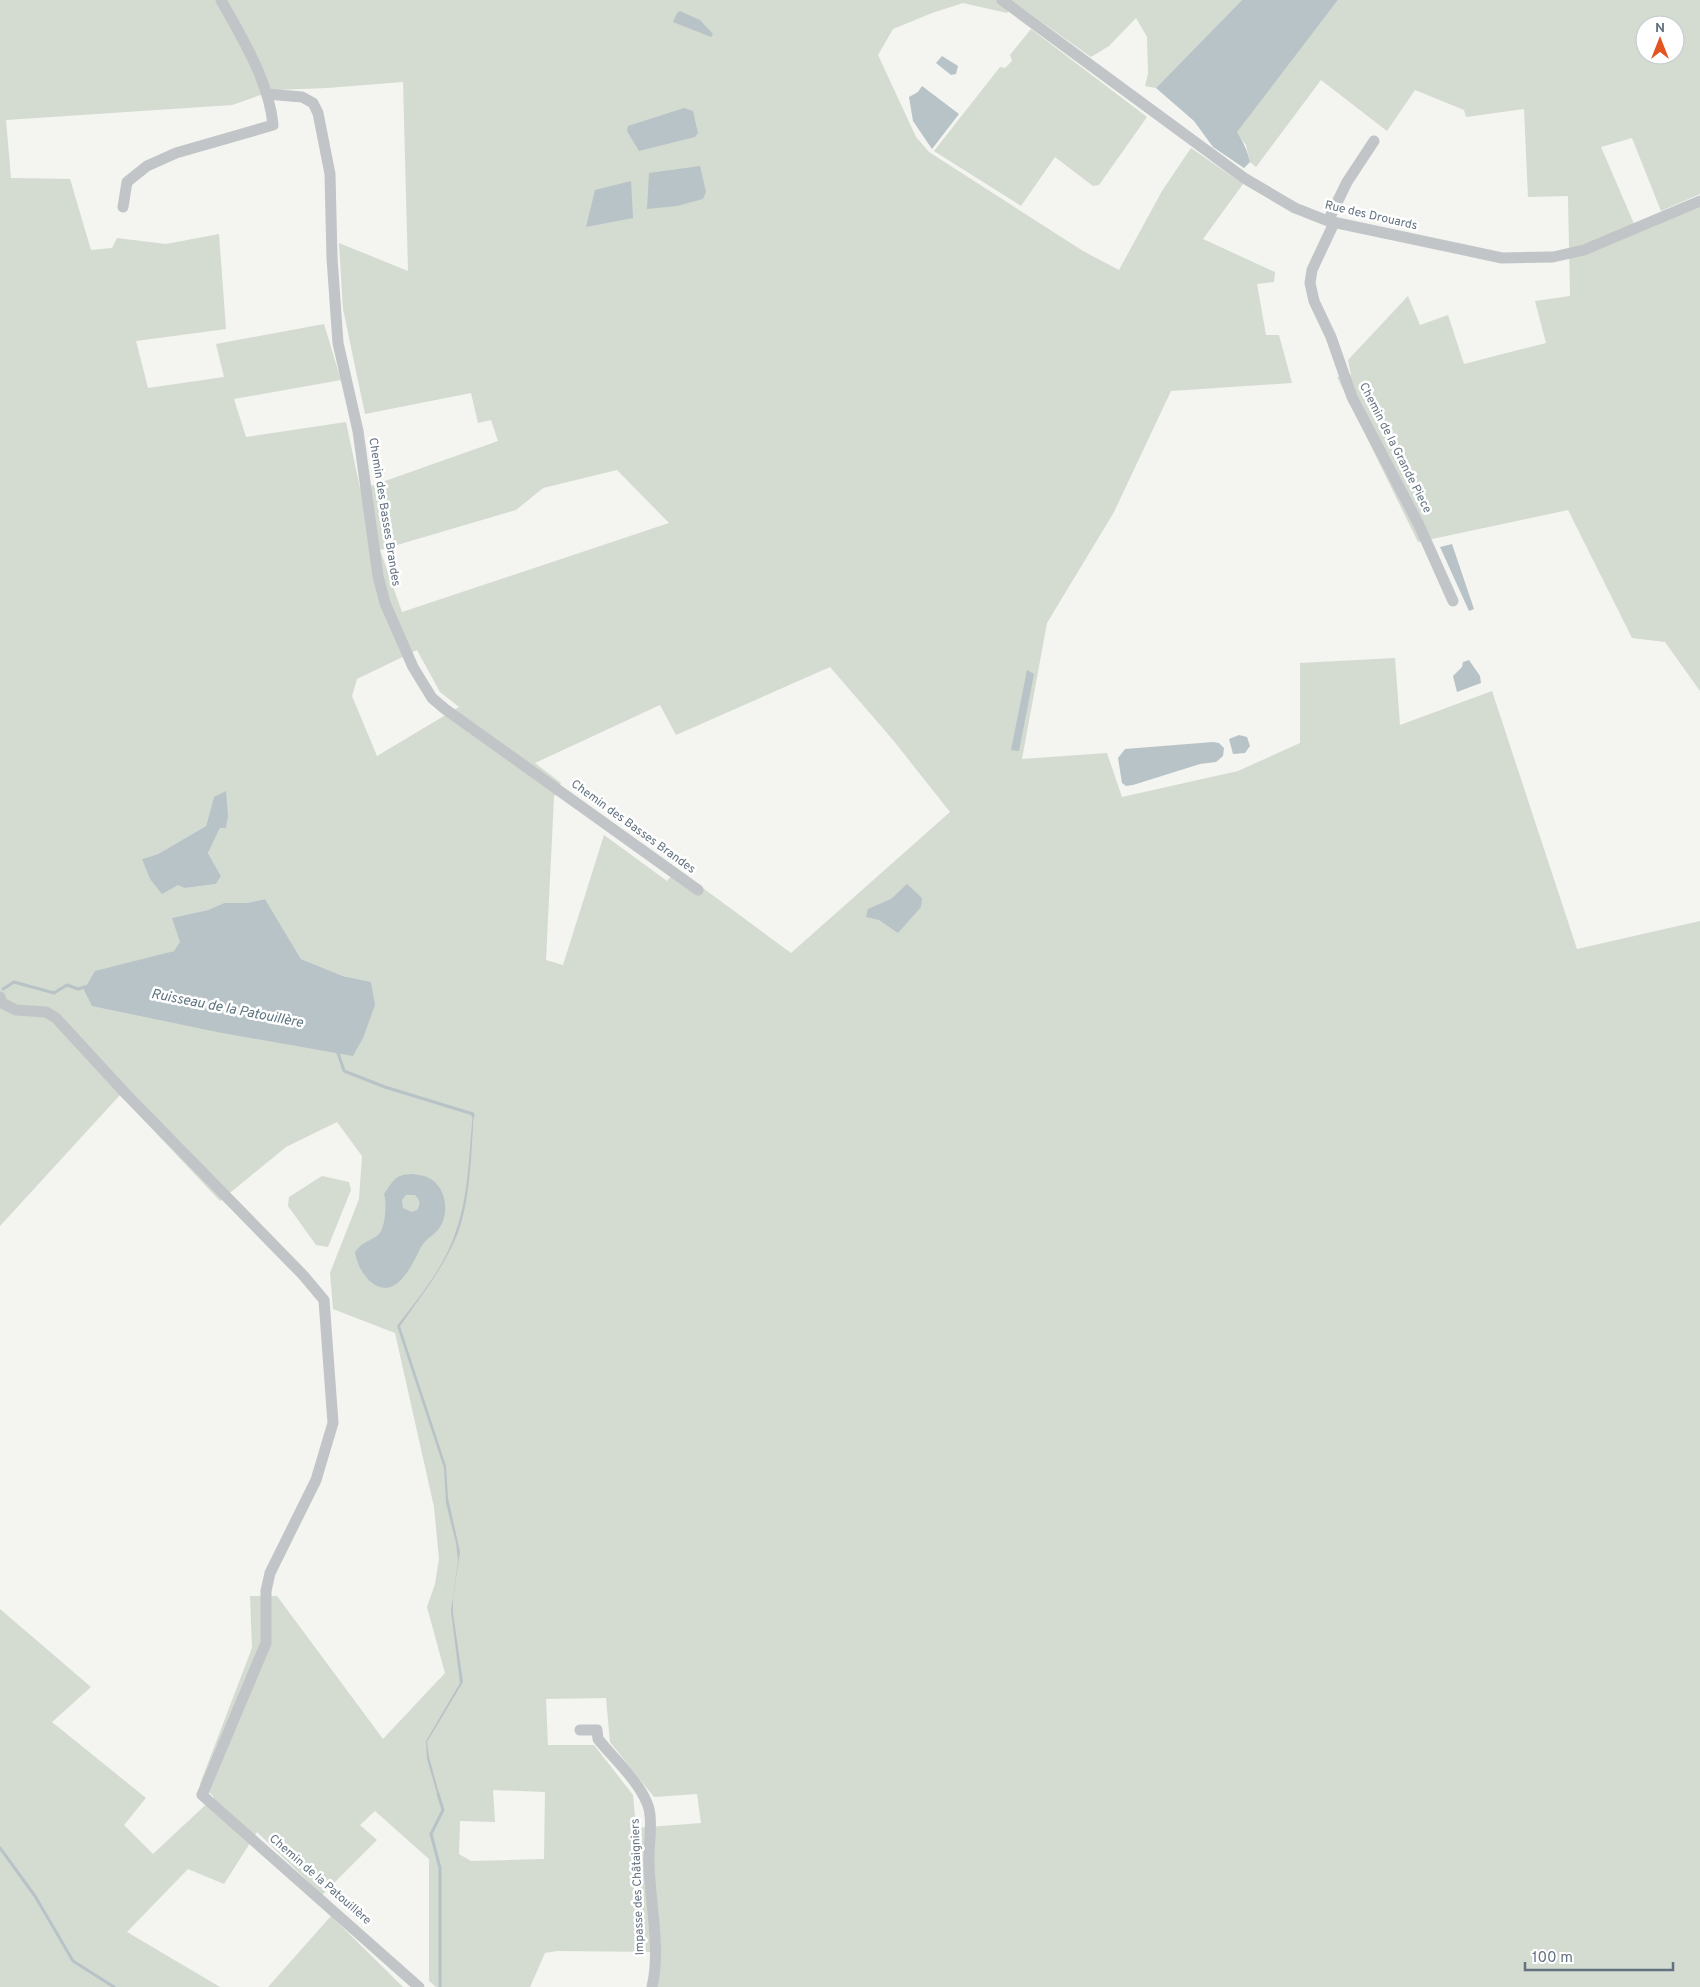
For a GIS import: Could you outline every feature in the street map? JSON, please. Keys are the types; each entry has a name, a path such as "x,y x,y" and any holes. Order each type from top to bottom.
{"street":[{"path":"123,207 127,182 147,166 176,153 273,125 267,94 259,74 221,0"},
{"name":"Rue des Drouards","path":"1002,0 1244,178 1295,208 1331,222 1502,258 1553,257 1584,250 1700,201"},
{"name":"Chemin des Basses Brandes","path":"267,94 302,97 313,103 318,113 330,174 332,258 338,343 358,432 378,576 385,603 421,684 432,698 445,709 698,890"},
{"name":"Chemin de la Grande Piece","path":"1374,141 1347,182 1312,270 1310,283 1314,300 1331,337 1352,397 1419,525 1453,601"},
{"name":"Chemin de la Patouillère","path":"0,997 2,1003 16,1010 46,1012 56,1018 126,1094 303,1275 324,1300 333,1423 316,1480 270,1573 266,1591 266,1643 202,1795 419,1987"},
{"name":"Impasse des Châtaigniers","path":"580,1730 597,1730 598,1739 638,1788 648,1805 648,1864 655,1947 655,1973 652,1987"}],"shaded area":[{"path":"0,0 1242,0 1156,88 1145,86 1148,74 1147,37 1136,18 1109,46 1091,57 1015,3 1007,13 963,3 932,13 893,29 878,55 916,137 929,152 1083,251 1119,270 1162,191 1191,148 1243,184 1203,239 1275,272 1274,282 1257,284 1266,335 1279,335 1292,383 1171,391 1114,512 1047,623 1022,759 1107,753 1122,797 1238,771 1300,743 1300,663 1395,658 1400,725 1492,691 1577,949 1700,921 1700,1987 655,1987 660,1952 557,1951 545,1953 530,1987 436,1987 429,1981 429,1859 375,1811 360,1825 377,1840 322,1895 257,1832 224,1884 188,1869 127,1932 220,1987 0,1987 0,1609 91,1687 52,1722 146,1798 124,1825 153,1854 214,1797 200,1784 252,1648 250,1596 277,1596 383,1739 445,1673 427,1607 435,1584 439,1559 434,1507 395,1333 333,1309 330,1273 359,1199 362,1156 337,1122 286,1147 220,1201 120,1095 0,1226","holes":["403,82 408,271 339,243 343,309 365,414 471,393 478,423 491,420 498,441 371,486 360,488 346,422 246,437 234,399 341,380 324,324 216,344 224,377 148,388 136,341 226,329 219,234 166,244 117,238 112,248 91,250 70,179 11,178 6,120 232,105 275,90","617,470 669,523 402,612 380,550 516,510 543,488","417,650 440,692 459,707 377,756 352,696 357,679","830,667 893,740 950,812 791,953 677,869 667,881 604,835 563,965 546,960 554,797 561,783 535,763 660,705 676,735","214,797 226,828 220,828 208,853 221,876 216,884 185,888 142,859 158,854 206,826","265,899 301,959 343,976 371,982 141,961 174,951 181,942 173,918 208,910 224,903 247,903","606,1698 610,1742 654,1797 697,1794 701,1823 636,1828 633,1795 594,1745 548,1745 546,1699","493,1790 545,1792 544,1859 471,1861 459,1854 460,1821 495,1822"]},
{"path":"1338,0 1700,0 1700,194 1661,211 1632,138 1601,147 1638,233 1700,206 1700,691 1665,642 1632,638 1568,510 1418,542 1337,377 1351,375 1348,360 1408,296 1420,325 1448,315 1464,364 1546,343 1535,301 1570,296 1568,196 1528,197 1524,109 1466,117 1464,110 1415,90 1387,131 1321,80 1256,167 1250,162 1246,145 1236,132"},
{"path":"1031,29 1147,117 1099,185 1093,186 1055,157 1021,206 934,151 1000,67 1005,68 1012,61 1010,55"},
{"path":"322,1176 349,1182 351,1190 328,1247 316,1245 288,1206 289,1197"},
{"path":"331,1916 403,1987 268,1987"}],"water":[{"path":"1242,0 1338,0 1237,132 1245,146 1250,162 1244,168 1213,147 1194,121 1156,88"},
{"path":"680,11 700,20 713,34 711,37 673,22"},
{"path":"942,56 958,66 956,74 951,75 936,63"},
{"path":"922,86 959,114 932,149 913,121 909,97 918,92"},
{"path":"684,108 693,111 698,133 695,137 639,151 627,131 628,126"},
{"path":"700,166 706,192 703,199 677,206 647,209 649,173"},
{"path":"631,181 633,218 586,227 595,190"},
{"path":"1452,544 1474,609 1469,611 1440,547"},
{"path":"1469,660 1480,676 1481,683 1457,692 1453,676 1462,667 1463,662"},
{"path":"1027,670 1034,674 1019,751 1011,750"},
{"path":"1239,735 1247,737 1250,746 1245,753 1233,754 1229,739"},
{"path":"1219,743 1224,748 1223,756 1216,762 1200,764 1133,785 1126,786 1122,783 1118,758 1125,749"},
{"path":"226,791 228,816 226,828 220,828 208,853 221,876 216,884 185,888 178,885 162,894 150,879 142,859 158,854 206,826 214,797"},
{"path":"907,884 922,898 921,907 898,933 879,920 866,917 868,909 891,899"},
{"path":"265,899 301,959 343,976 371,982 375,1005 363,1038 353,1056 222,1033 92,1006 84,990 95,971 174,951 180,942 172,918 208,910 224,903 247,903"},
{"path":"473,1113 468,1191 462,1221 457,1235 438,1271 400,1326 446,1466 448,1498 460,1552 453,1598 453,1613 463,1682 427,1742 429,1757 440,1797 438,1797 427,1759 426,1741 460,1683 451,1611 458,1561 456,1543 446,1503 444,1468 397,1326 438,1269 456,1231 464,1202"},
{"path":"412,1174 427,1177 438,1186 444,1199 445,1214 440,1227 423,1244 402,1278 388,1288 380,1287 371,1282 363,1272 355,1252 363,1244 380,1233 385,1216 384,1194 397,1177","holes":["406,1195 415,1195 419,1202 417,1210 412,1212 403,1208 402,1200"]}],"waterway":[{"name":"Ruisseau de la Patouillère","path":"3,989 14,982 54,993 67,985 78,989 88,986"},
{"name":"Ruisseau de la Patouillère","path":"337,1050 344,1071 385,1087 473,1114 473,1116"},
{"name":"Ruisseau de la Patouillère","path":"438,1794 443,1810 431,1834 440,1868 440,1987"},
{"path":"0,1848 35,1896 73,1961 114,1987"}]}
